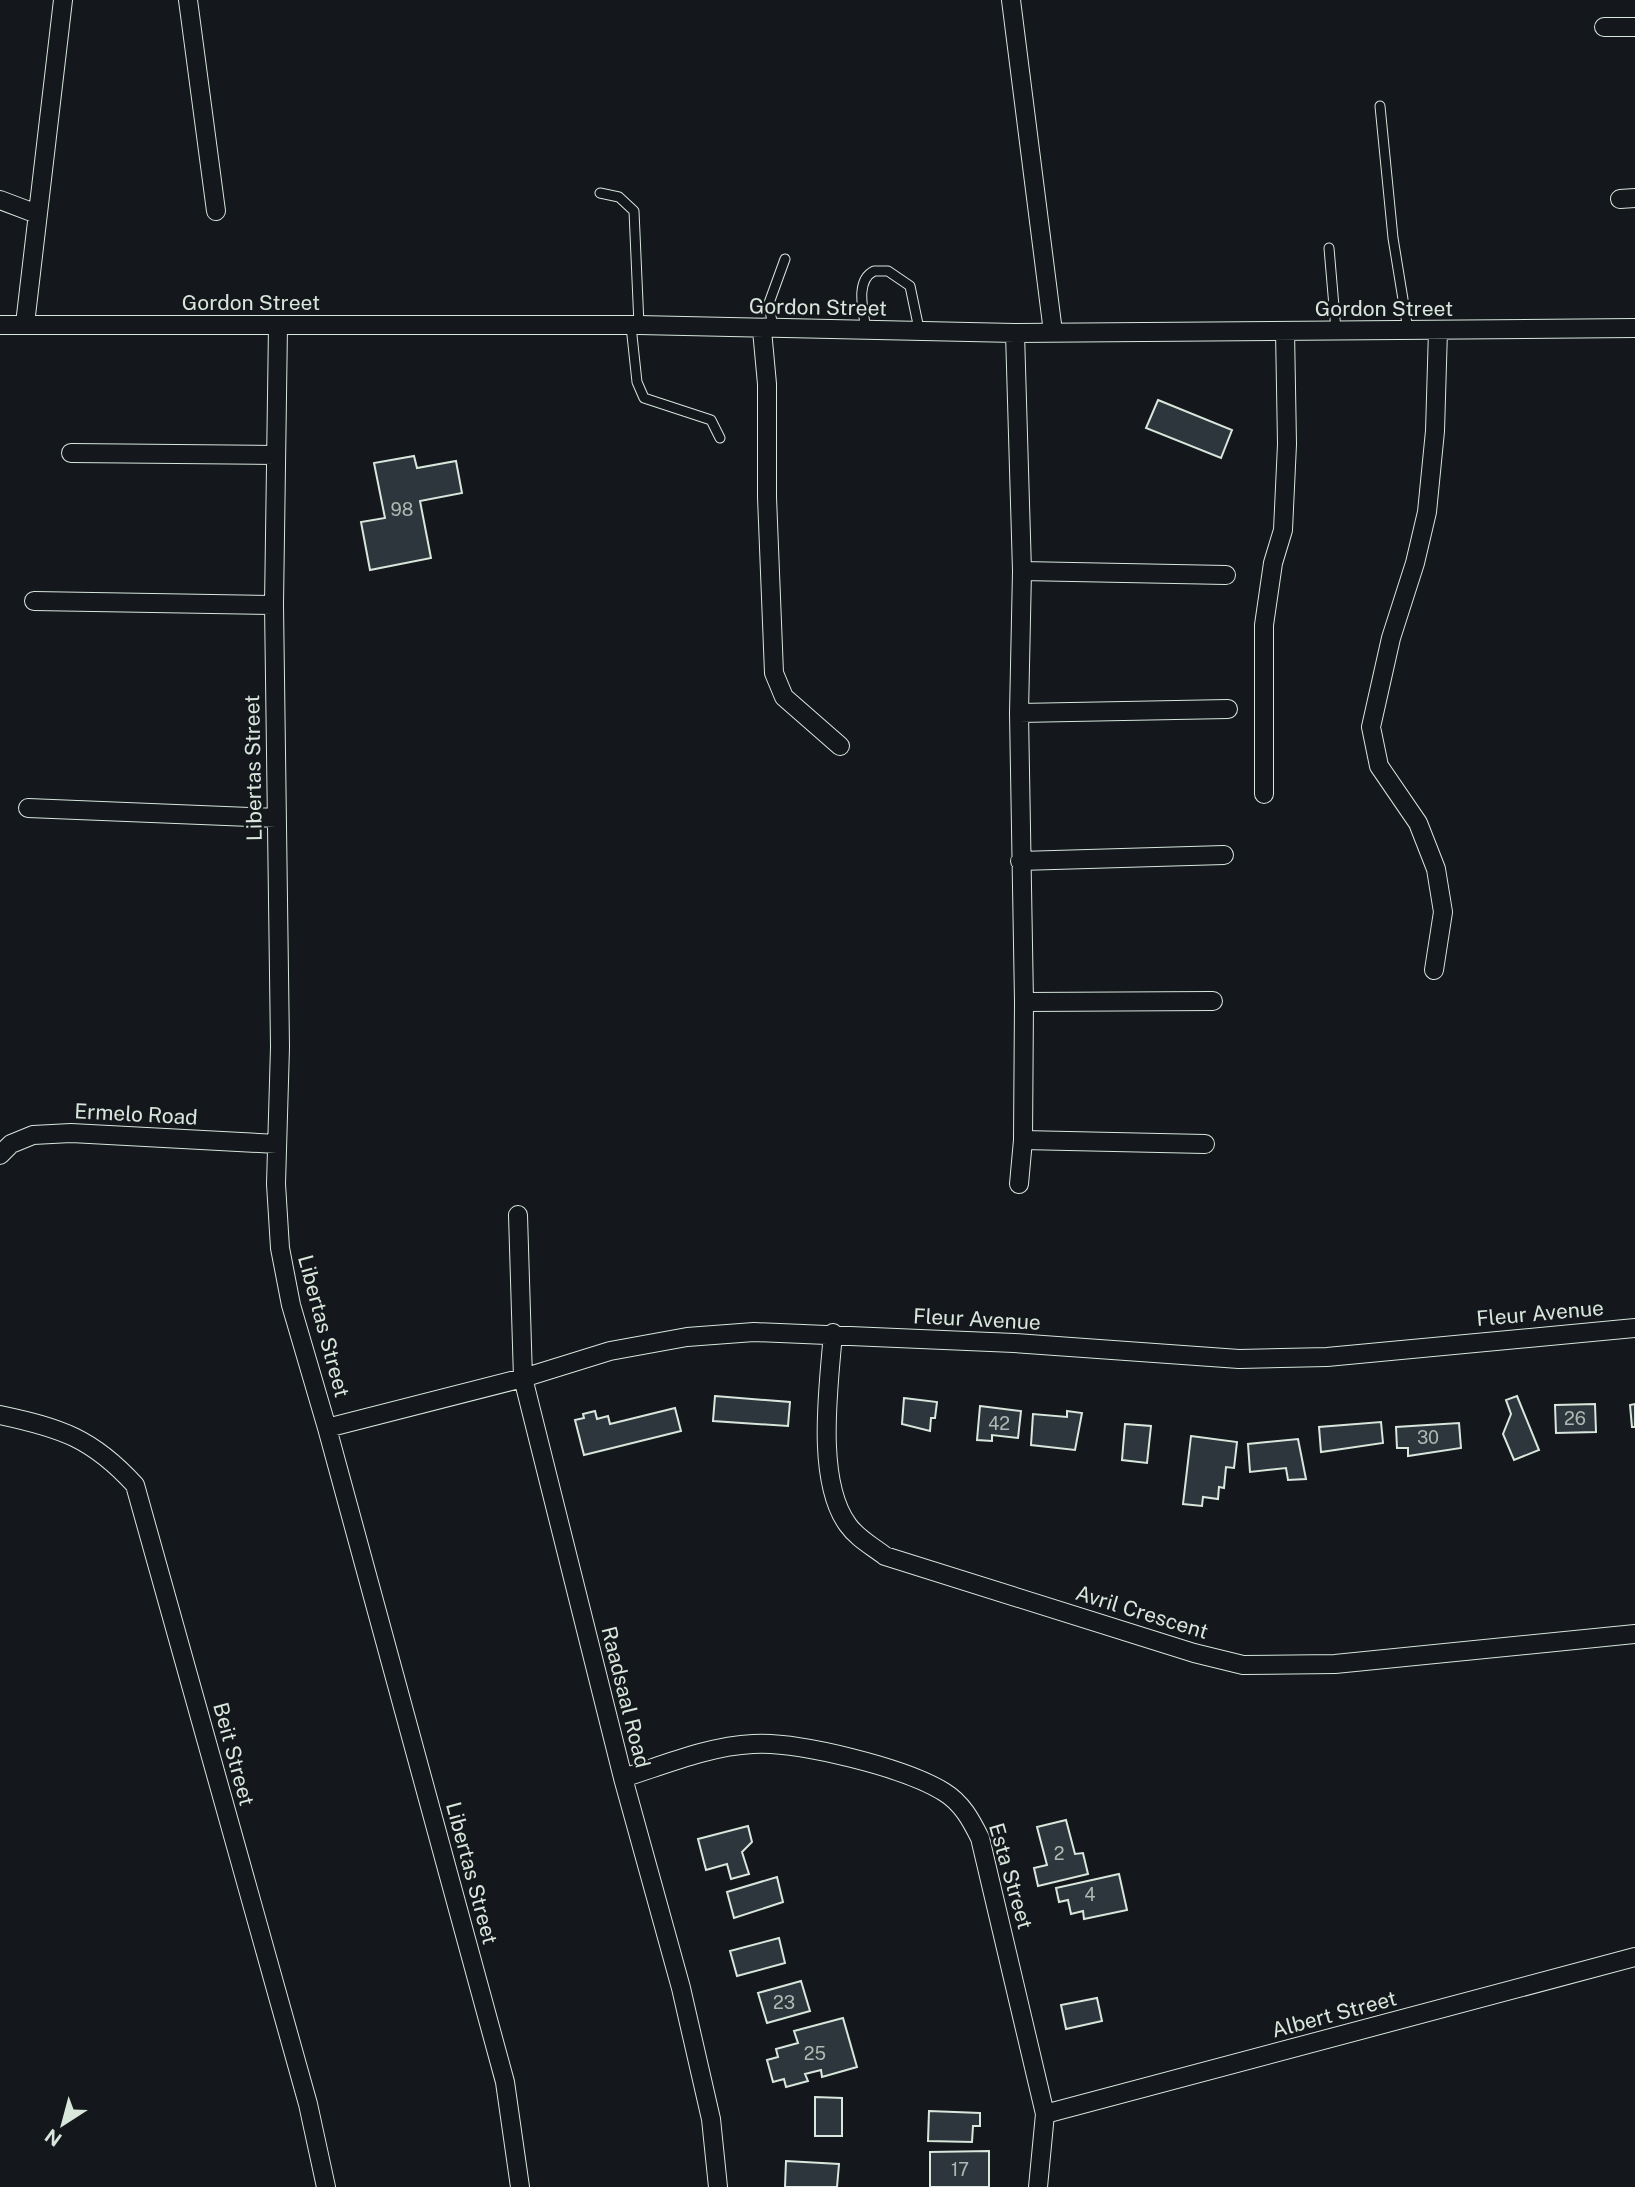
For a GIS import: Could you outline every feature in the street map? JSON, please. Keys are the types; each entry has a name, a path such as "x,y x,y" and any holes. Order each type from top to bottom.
{"street":[{"path":"25,324 63,0"},
{"path":"188,0 216,211"},
{"path":"1011,0 1053,332"},
{"path":"1604,27 1635,27"},
{"path":"0,200 37,214"},
{"name":"Gordon Street","path":"0,325 635,326 867,332 919,329 1015,333 1635,328"},
{"name":"Libertas Street","path":"278,326 274,605 280,1248 291,1305 505,2082 520,2187"},
{"path":"767,329 766,497 774,673 784,697 840,746"},
{"path":"1434,970 1443,912 1436,869 1418,823 1379,766 1371,727 1391,638 1415,563 1427,512 1435,431 1438,330"},
{"path":"1264,794 1264,625 1273,563 1283,530 1287,444 1285,331"},
{"path":"1015,333 1022,571 1019,713 1024,1002 1023,1140 1019,1184"},
{"path":"71,453 276,455"},
{"path":"1022,571 1226,575"},
{"path":"34,601 274,605"},
{"path":"1019,713 1228,709"},
{"path":"28,808 276,818"},
{"path":"1020,861 1224,855"},
{"path":"1024,1002 1213,1001"},
{"name":"Ermelo Road","path":"0,1155 11,1144 33,1135 71,1133 277,1143"},
{"path":"1023,1140 1205,1143"},
{"name":"Raadsaal Road","path":"519,1215 523,1378 622,1777 681,1988 711,2119 718,2187"},
{"name":"Fleur Avenue","path":"327,1428 523,1378 610,1350 687,1337 754,1332 833,1333 1239,1359 1327,1357 1635,1328"},
{"name":"Avril Crescent","path":"833,1333 826,1411 831,1478 846,1522 856,1535 885,1556 1194,1653 1243,1665 1335,1664 1635,1634"},
{"name":"Beit Street","path":"0,1415 74,1435 108,1456 135,1485 308,2104 326,2187"},
{"name":"Esta Street","path":"622,1777 703,1754 753,1744 817,1749 893,1772 944,1792 965,1810 980,1838 1045,2114 1038,2187"},
{"name":"Albert Street","path":"1045,2114 1635,1957"}],"lane":[{"path":"1380,106 1393,239 1408,330"},
{"path":"600,192 619,197 634,211 637,382 644,398 711,420 720,438"},
{"path":"1329,248 1336,330"},
{"path":"767,329 769,303 785,259"},
{"path":"867,332 862,297 864,281 874,271 888,271 910,286 919,329"}],"building":[{"path":"1158,400 1232,430 1221,458 1146,428"},
{"path":"414,456 417,468 456,461 462,493 420,501 431,558 370,570 361,522 385,518 374,463"},
{"path":"715,1396 790,1402 788,1426 713,1421"},
{"path":"1517,1396 1539,1450 1514,1460 1503,1434 1511,1414 1506,1400"},
{"path":"904,1398 937,1402 930,1431 902,1424"},
{"path":"1595,1404 1596,1432 1556,1433 1555,1405"},
{"path":"1635,1404 1635,1427 1632,1427 1630,1405"},
{"path":"980,1406 1021,1411 1018,1438 992,1435 992,1441 977,1440"},
{"path":"675,1408 681,1431 584,1455 575,1420 584,1418 583,1414 595,1411 597,1419 608,1416 610,1424"},
{"path":"1067,1411 1082,1413 1075,1450 1031,1445 1033,1414 1067,1417"},
{"path":"1381,1422 1383,1443 1321,1452 1319,1427"},
{"path":"1459,1423 1461,1448 1408,1456 1408,1448 1397,1448 1396,1427"},
{"path":"1125,1424 1151,1426 1147,1463 1122,1460"},
{"path":"1191,1436 1237,1442 1234,1468 1226,1467 1224,1488 1219,1487 1218,1499 1203,1497 1202,1506 1183,1504"},
{"path":"1298,1439 1306,1479 1288,1480 1286,1468 1250,1472 1248,1444"},
{"path":"1066,1820 1075,1854 1083,1853 1088,1874 1038,1886 1034,1868 1047,1865 1037,1827"},
{"path":"748,1826 752,1842 742,1852 749,1874 731,1879 727,1864 706,1870 698,1839"},
{"path":"1119,1874 1127,1910 1084,1919 1083,1911 1071,1914 1068,1900 1059,1902 1056,1888"},
{"path":"777,1877 783,1902 734,1918 727,1892"},
{"path":"779,1938 785,1963 737,1976 730,1951"},
{"path":"801,1981 810,2011 767,2023 758,1993"},
{"path":"1097,1998 1102,2021 1066,2029 1061,2005"},
{"path":"843,2018 857,2067 822,2077 821,2070 805,2074 808,2081 786,2087 784,2079 773,2082 767,2060 778,2057 776,2049 798,2043 794,2031"},
{"path":"815,2097 842,2098 842,2136 815,2136"},
{"path":"929,2111 980,2113 980,2126 973,2126 972,2142 928,2141"},
{"path":"989,2151 989,2187 930,2187 930,2152"},
{"path":"786,2161 839,2164 837,2187 785,2187"}]}
